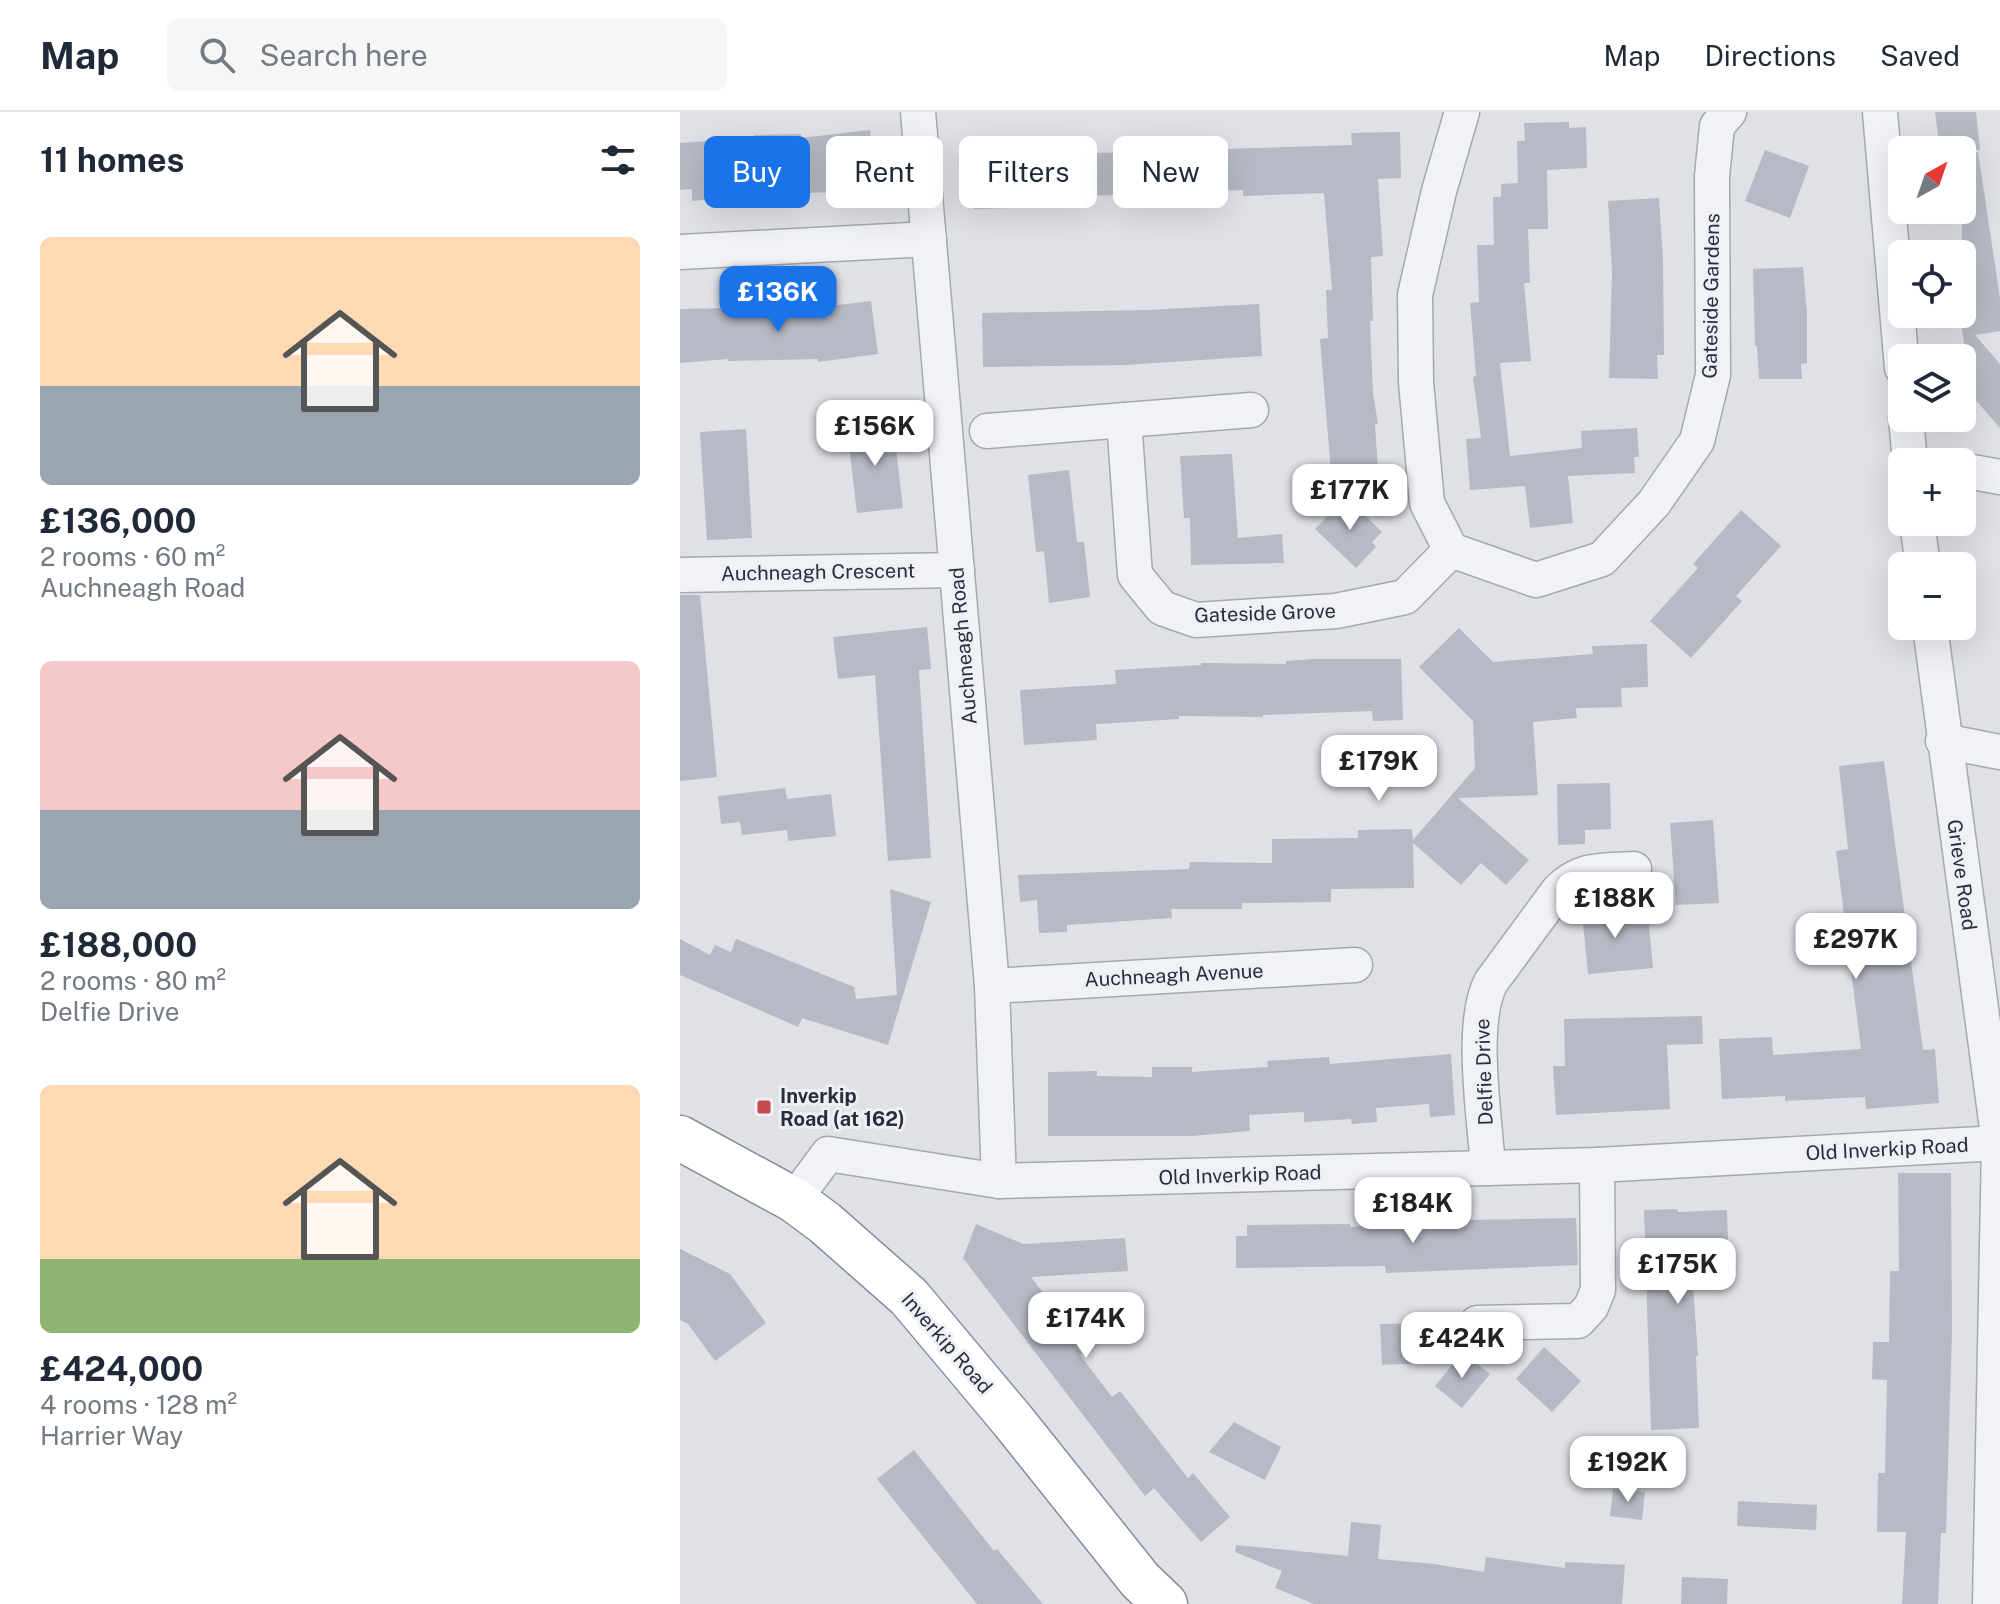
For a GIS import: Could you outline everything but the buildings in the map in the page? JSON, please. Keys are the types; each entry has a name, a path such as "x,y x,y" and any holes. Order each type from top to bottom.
{"highway":[{"name":"Inverkip Road","path":"680,1138 794,1200 825,1223 909,1297 1140,1580 1165,1604"}],"street":[{"name":"Auchneagh Road","path":"918,112 992,986 999,1181"},
{"path":"1451,550 1427,503 1416,382 1415,295 1439,191 1462,112"},
{"name":"Gateside Gardens","path":"1451,550 1536,580 1602,559 1654,503 1697,441 1713,375 1712,176 1717,126 1729,112"},
{"path":"1880,112 1900,344"},
{"path":"680,252 929,239"},
{"path":"987,431 1251,410"},
{"name":"Gateside Grove","path":"1124,420 1135,575 1162,608 1196,620 1350,609 1405,597 1451,550"},
{"path":"1976,473 2000,477"},
{"name":"Auchneagh Crescent","path":"680,575 957,570"},
{"name":"Grieve Road","path":"1932,640 1943,741 1999,1130 1990,1604"},
{"path":"1943,741 2000,752"},
{"name":"Delfie Drive","path":"1488,1168 1481,1063 1483,997 1558,891 1570,879 1595,871 1634,869"},
{"name":"Auchneagh Avenue","path":"992,986 1355,965"},
{"name":"Old Inverkip Road","path":"794,1200 828,1154 999,1181 1597,1165 1999,1130"},
{"path":"1477,1323 1578,1321 1591,1307 1598,1290 1597,1165"}],"place":[{"name":"Inverkip Road (at 162)","path":"764,1107"}]}
